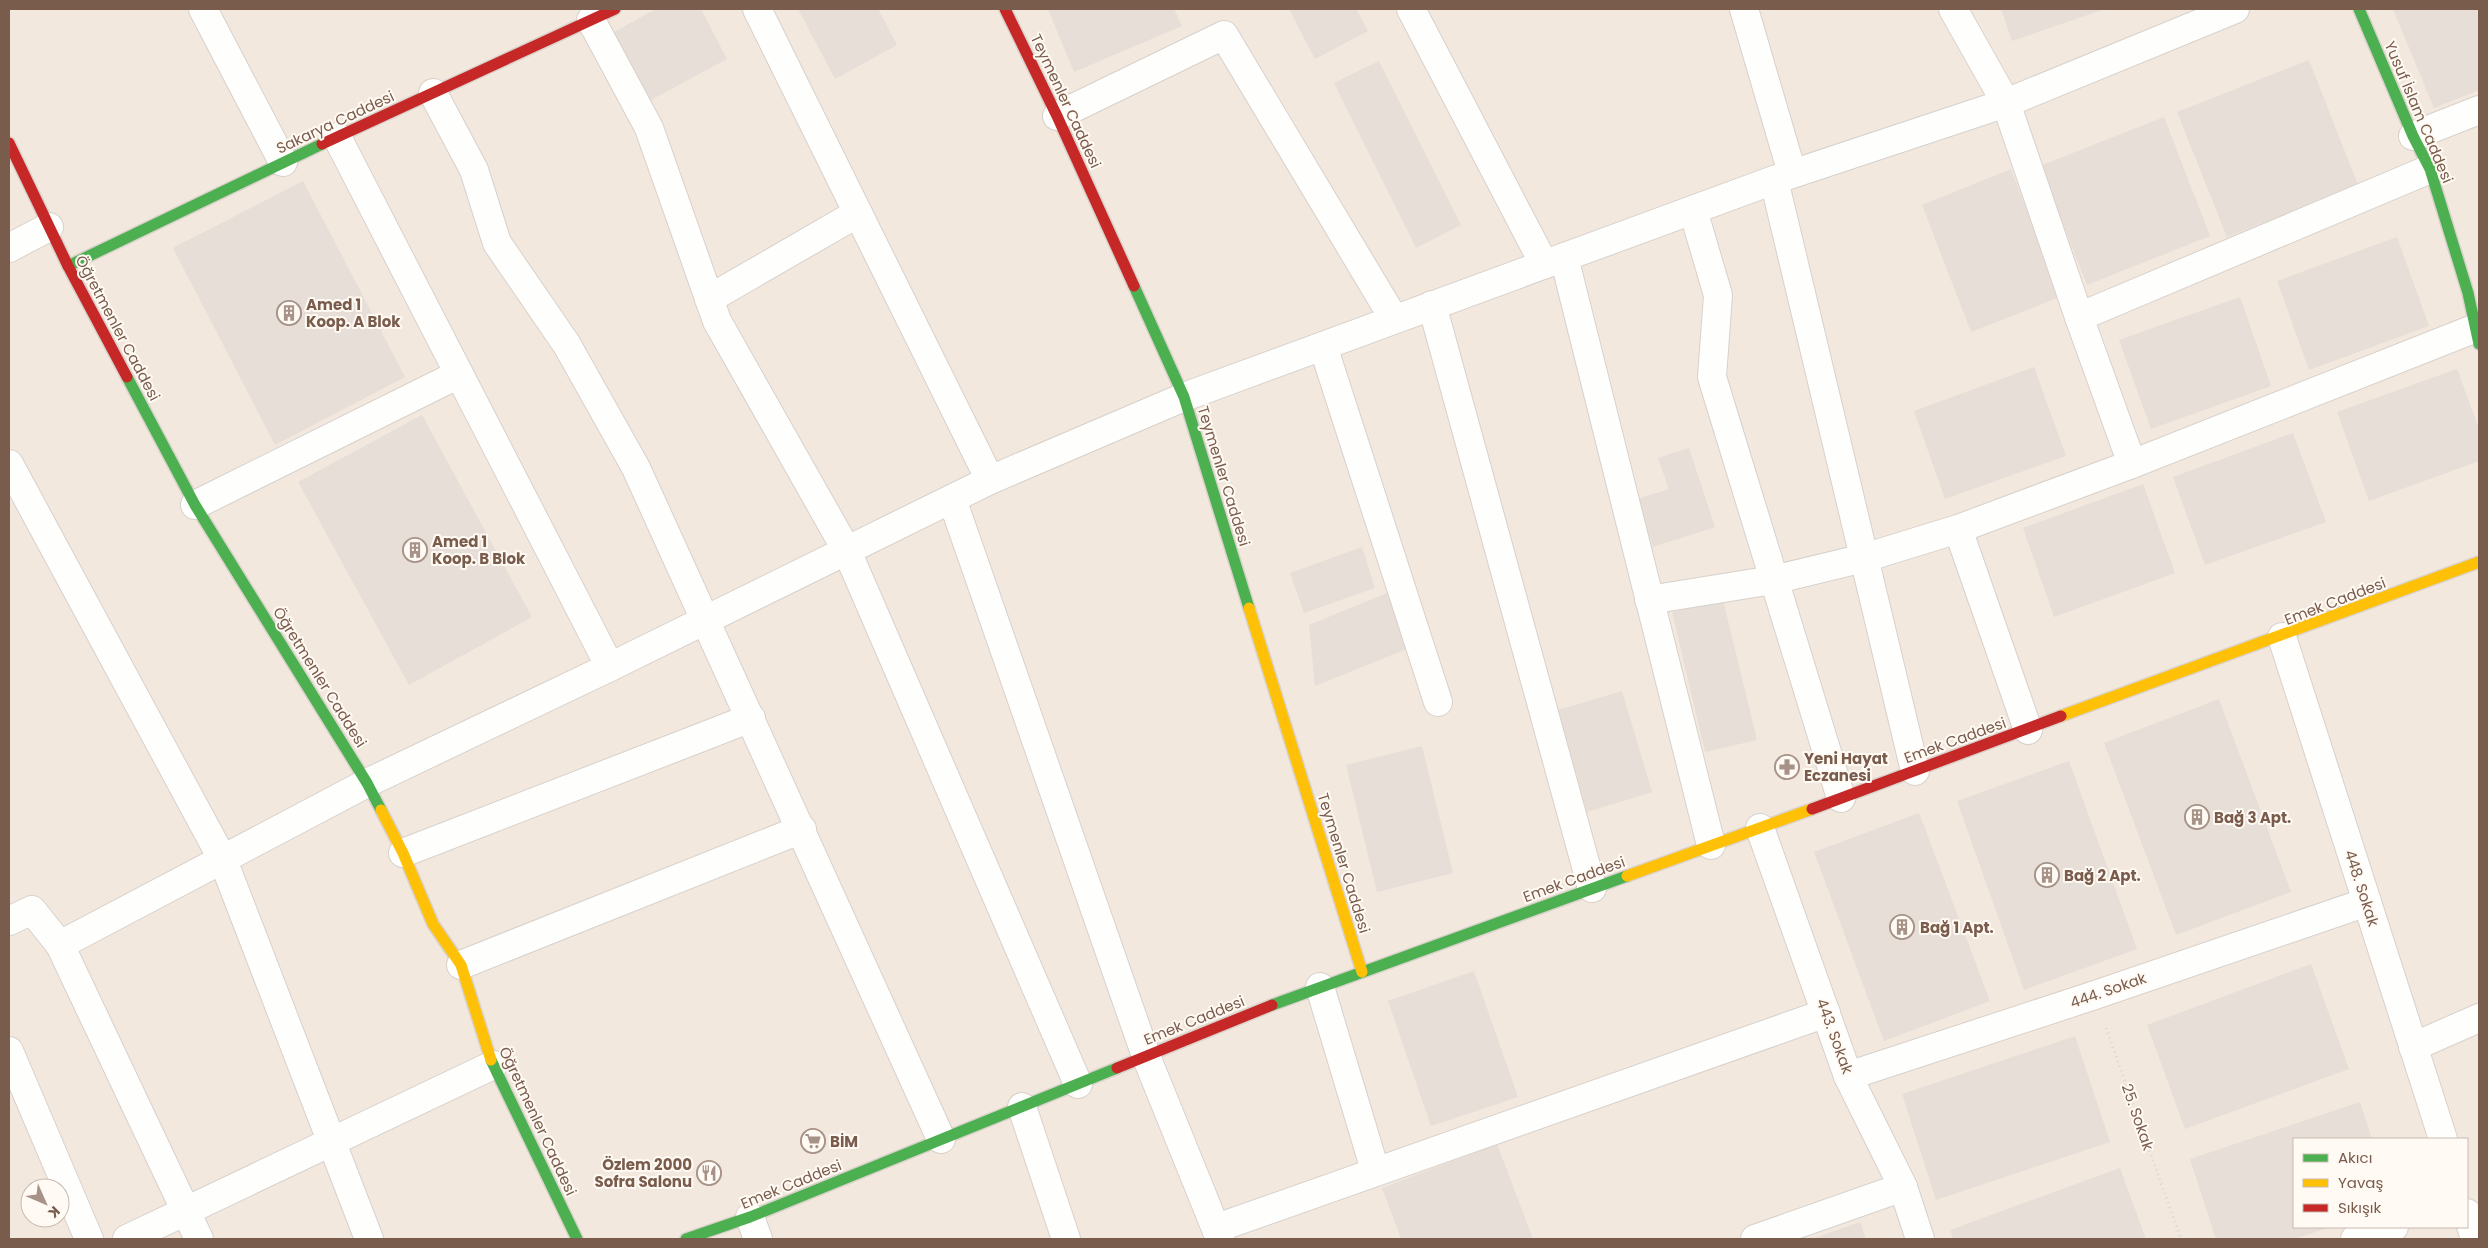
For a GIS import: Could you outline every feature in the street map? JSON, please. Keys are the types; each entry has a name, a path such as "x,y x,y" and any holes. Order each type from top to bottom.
{"street":[{"path":"203,9 283,162"},
{"name":"Sakarya Caddesi","path":"68,266 283,162 615,9"},
{"path":"757,9 990,480"},
{"name":"Teymenler Caddesi","path":"1005,9 1057,116 1184,398 1362,972"},
{"path":"1411,9 1554,260 1649,600 1710,845"},
{"path":"1744,9 1783,177 1864,558 1915,771"},
{"path":"1953,9 2006,103 2079,317 2132,464"},
{"path":"60,945 368,783 707,620 990,480 1184,398 1783,177 2006,103 2235,9"},
{"name":"Yusuf İslam Caddesi","path":"2358,9 2413,136 2430,170 2474,290 2478,336"},
{"path":"591,20 649,128 717,321 847,551 1078,1084"},
{"path":"1057,116 1224,35 1394,319"},
{"path":"433,93 474,170 497,243 567,345 632,460 707,620 941,1139"},
{"path":"2413,136 2479,110"},
{"path":"337,137 610,667"},
{"name":"Öğretmenler Caddesi","path":"9,143 68,266 195,505 368,783 403,853 433,924 461,964 493,1065 577,1239"},
{"path":"2079,317 2430,170"},
{"path":"1693,210 1718,295 1712,376 1841,798"},
{"path":"709,299 858,213"},
{"path":"9,248 49,227"},
{"path":"1432,305 1592,888"},
{"path":"1649,600 1773,580 1864,558 1958,529 2478,336"},
{"path":"1323,346 1438,702"},
{"path":"195,505 459,374"},
{"path":"9,464 223,860 330,1142 369,1239"},
{"path":"952,499 1146,1056 1219,1233 1374,1170 1826,1013"},
{"path":"1958,529 2028,730"},
{"name":"Emek Caddesi","path":"686,1239 754,1228 941,1139 1320,987 2282,637 2479,562"},
{"name":"448. Sokak","path":"2282,637 2443,1138"},
{"path":"403,853 751,718"},
{"name":"443. Sokak","path":"1760,828 1848,1076 1903,1187 1920,1239"},
{"path":"461,964 802,829"},
{"name":"444. Sokak","path":"1848,1076 2095,995 2367,902"},
{"path":"9,921 32,910 60,945 199,1239"},
{"path":"1320,987 1374,1170"},
{"path":"2413,1047 2479,1018"},
{"path":"9,1051 89,1239"},
{"path":"127,1239 493,1065"},
{"path":"1022,1107 1066,1239"},
{"path":"1755,1239 1903,1187"},
{"path":"2468,1216 2475,1239"},
{"path":"2355,1239 2391,1228"}],"path":[{"name":"25. Sokak","path":"2095,995 2181,1239"}],"shaded area":[{"path":"9,9 2479,9 2479,1239 9,1239"}],"building":[{"path":"656,9 701,9 727,59 649,101 612,33"},
{"path":"798,9 878,9 897,45 835,79"},
{"path":"1048,9 1174,9 1182,26 1074,72"},
{"path":"1289,9 1356,9 1368,31 1315,59"},
{"path":"2001,9 2105,9 2012,41"},
{"path":"2393,9 2479,9 2479,90 2434,108"},
{"path":"2309,60 2358,185 2227,237 2177,112"},
{"path":"1379,61 1461,225 1416,248 1334,83"},
{"path":"2164,117 2210,236 2087,285 2040,166"},
{"path":"2011,169 2060,297 1971,332 1922,205"},
{"name":"Amed 1 Koop. A Blok","path":"303,181 405,377 275,445 173,248"},
{"path":"2397,237 2429,326 2309,370 2277,281"},
{"path":"2240,297 2271,386 2151,429 2119,340"},
{"path":"2034,367 2066,456 1945,499 1914,411"},
{"path":"2457,369 2479,429 2479,461 2369,501 2337,412"},
{"name":"Amed 1 Koop. B Blok","path":"422,415 532,617 409,685 298,482"},
{"path":"2293,433 2326,522 2205,565 2173,477"},
{"path":"1689,448 1715,527 1653,547 1637,499 1669,489 1658,458"},
{"path":"2143,484 2175,573 2054,617 2023,528"},
{"path":"1362,547 1375,588 1304,613 1290,573"},
{"path":"1387,593 1409,648 1315,686 1309,625"},
{"path":"1723,600 1757,740 1705,752 1672,612"},
{"path":"1622,691 1652,792 1587,812 1558,710"},
{"name":"Bağ 3 Apt.","path":"2219,699 2291,892 2176,935 2104,743"},
{"path":"1422,746 1453,873 1377,892 1346,765"},
{"name":"Bağ 2 Apt.","path":"2069,761 2137,949 2024,990 1957,801"},
{"name":"Bağ 1 Apt.","path":"1919,813 1990,1001 1884,1041 1814,852"},
{"path":"2311,964 2349,1069 2185,1129 2147,1025"},
{"path":"1474,971 1518,1097 1431,1126 1388,1001"},
{"path":"2075,1036 2110,1142 1936,1200 1902,1094"},
{"path":"2360,1102 2372,1138 2293,1138 2293,1228 2328,1228 2294,1239 2216,1239 2190,1159"},
{"path":"1497,1144 1533,1239 1401,1239 1382,1188"},
{"path":"2120,1168 2146,1239 1953,1239 1950,1230"},
{"path":"1860,1222 1866,1239 1812,1239"}],"traffic: fast":[{"path":"2359,9 2413,136 2430,169 2468,293 2479,344"},
{"path":"68,266 322,144"},
{"path":"1134,286 1184,397 1249,608"},
{"path":"127,377 195,505 367,783 381,810"},
{"path":"1272,1005 1627,876"},
{"path":"491,1060 577,1239"},
{"path":"686,1239 750,1217 1117,1068"}],"traffic: slow":[{"path":"2061,716 2479,562"},
{"path":"1249,608 1362,972"},
{"path":"1627,876 1812,809"},
{"path":"381,810 403,853 433,924 461,965 491,1060"}],"traffic: jam":[{"path":"322,144 615,9"},
{"path":"1005,9 1057,116 1134,286"},
{"path":"9,143 68,266 127,377"},
{"path":"1812,809 2061,716"},
{"path":"1117,1068 1272,1005"}],"place":[{"name":"Amed 1 Koop. A Blok","path":"289,313"},
{"name":"Amed 1 Koop. B Blok","path":"415,550"},
{"name":"Yeni Hayat Eczanesi","path":"1787,767"},
{"name":"Bağ 3 Apt.","path":"2197,817"},
{"name":"Bağ 2 Apt.","path":"2047,875"},
{"name":"Bağ 1 Apt.","path":"1902,927"},
{"name":"BİM","path":"813,1141"},
{"name":"Özlem 2000 Sofra Salonu","path":"709,1173"}]}
